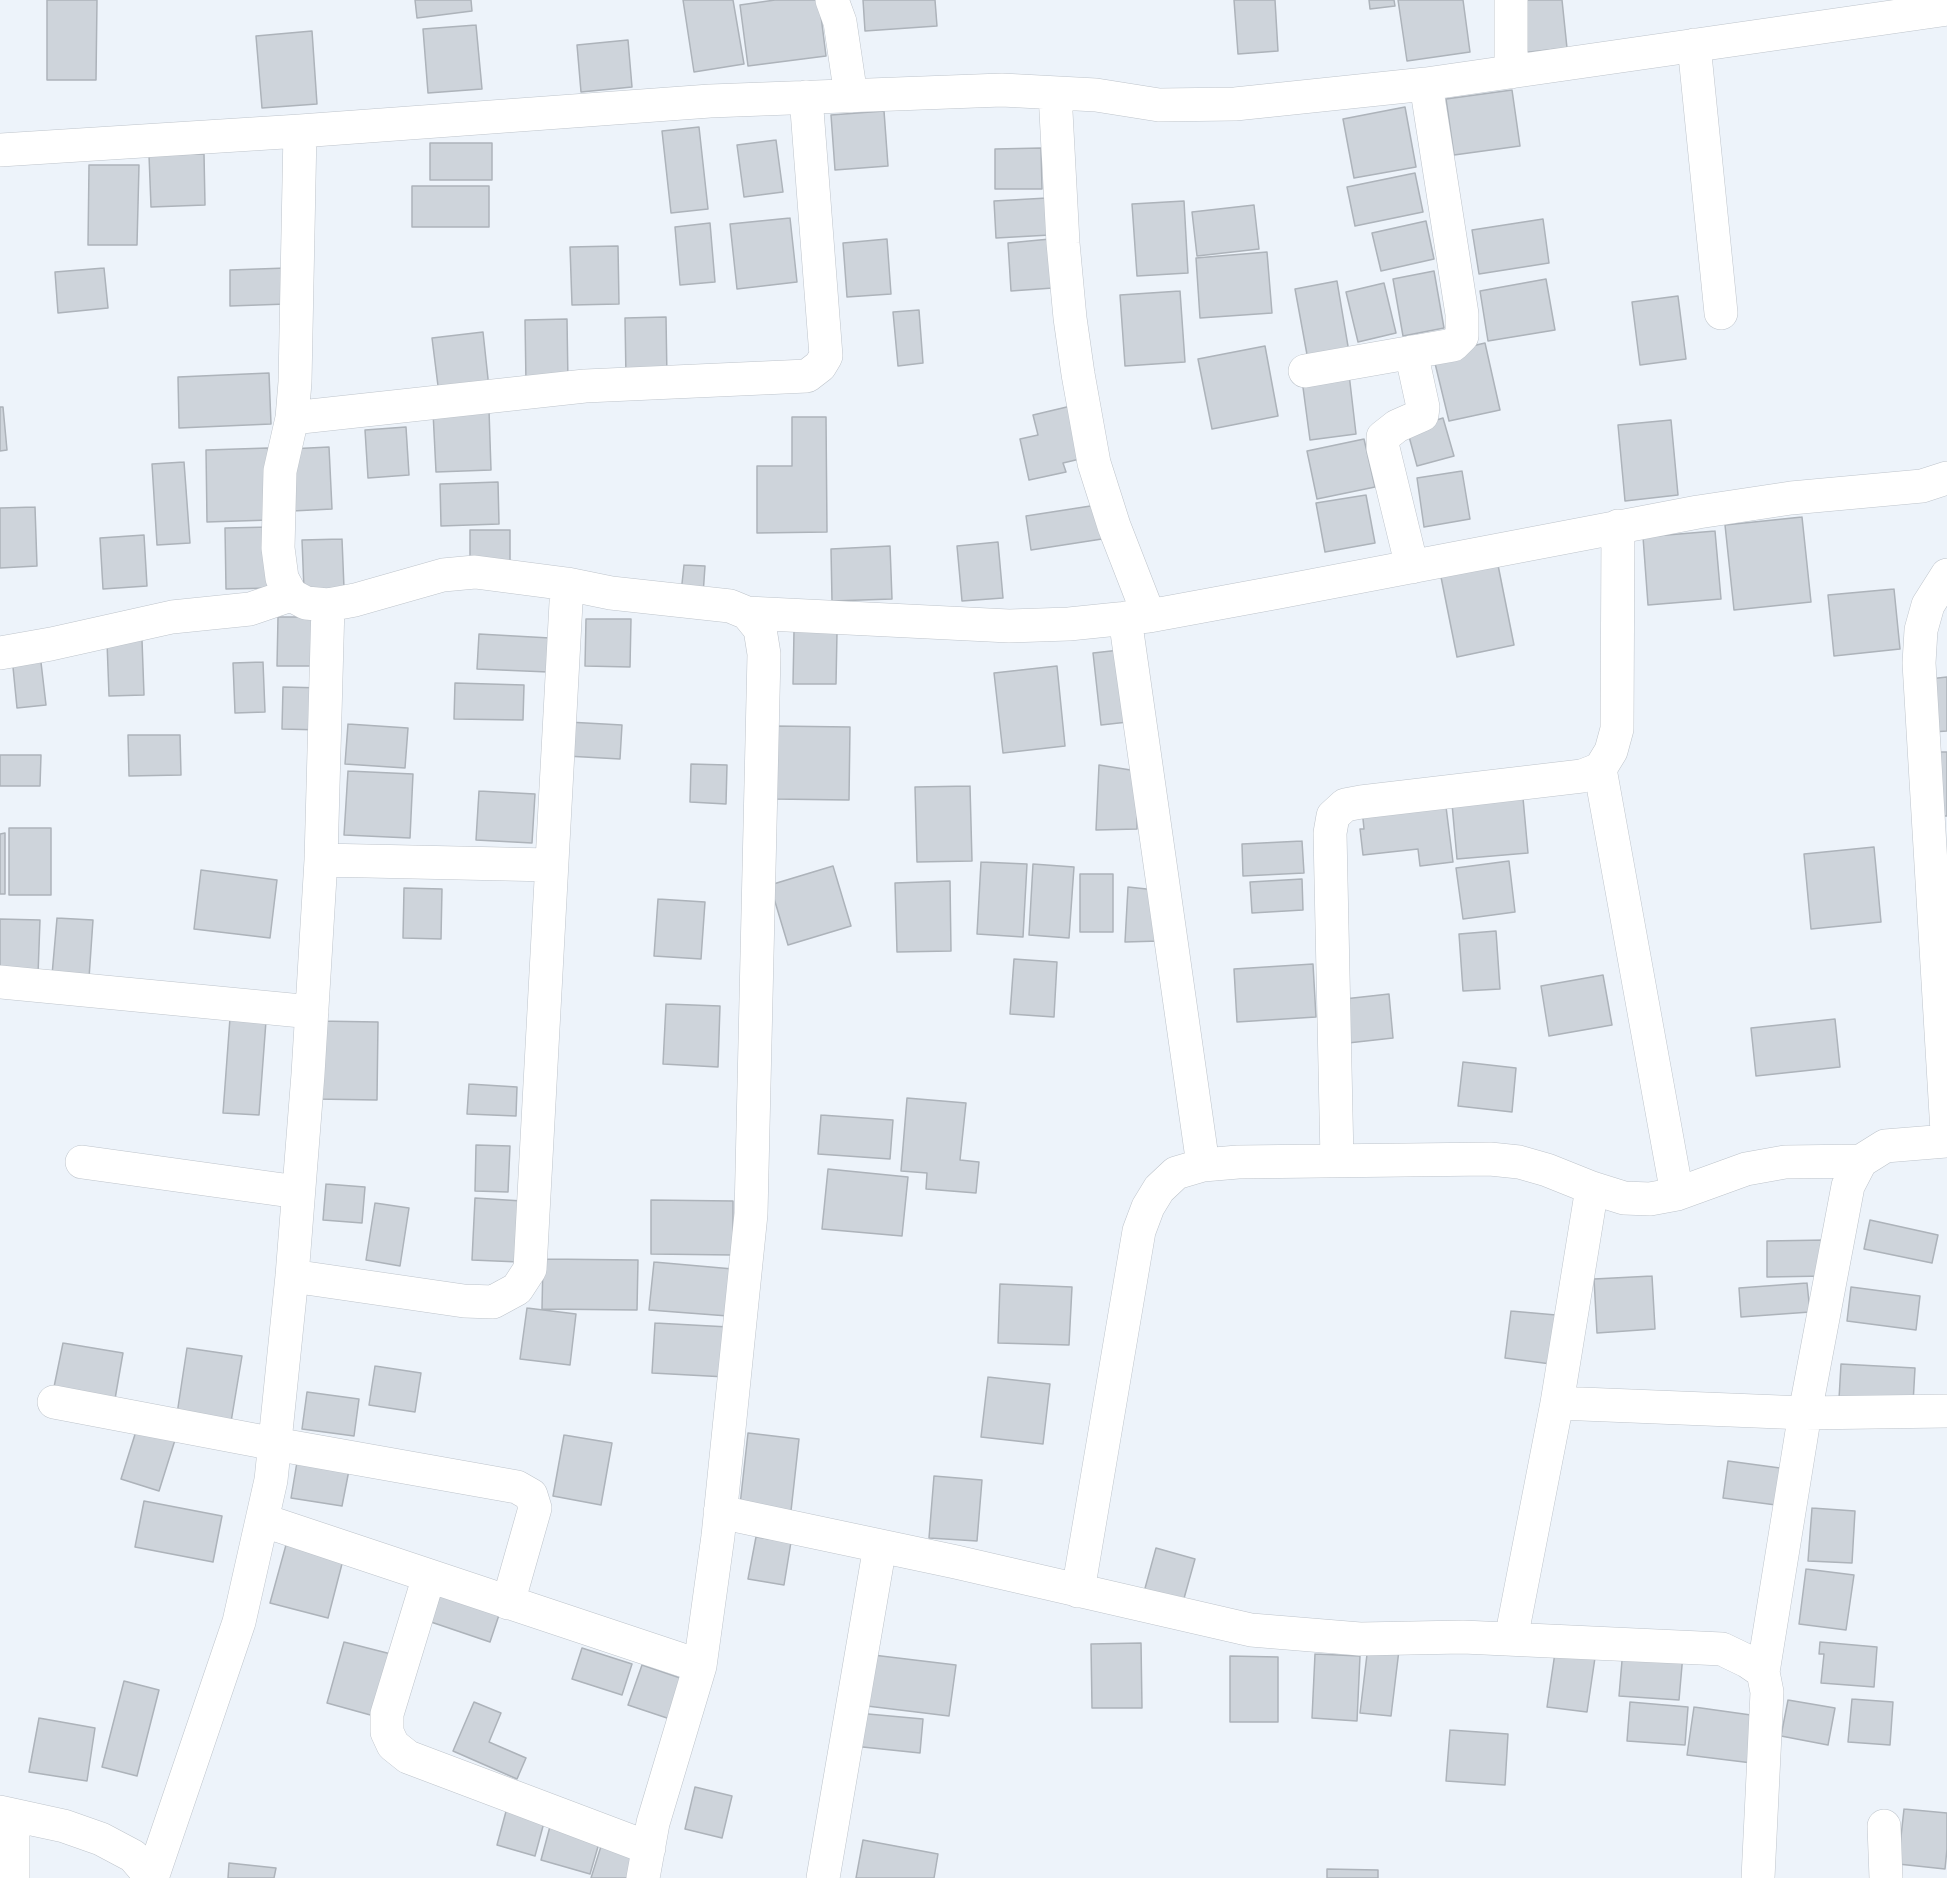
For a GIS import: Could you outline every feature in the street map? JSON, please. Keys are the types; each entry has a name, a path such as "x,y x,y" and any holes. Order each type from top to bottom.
{"street":[{"path":"832,0 840,22 851,96"},
{"path":"1511,0 1511,72"},
{"path":"0,150 710,101 1002,90 1096,95 1159,105 1235,105 1426,84 1947,9"},
{"path":"1694,45 1721,313"},
{"path":"1305,371 1453,345 1462,336 1464,328 1426,84"},
{"path":"1055,93 1063,243 1070,318 1094,463 1114,526 1137,617 1203,1164"},
{"path":"292,418 585,386 807,376 820,366 826,356 806,98"},
{"path":"300,131 296,361 292,418 280,471 278,548 282,578 291,595 306,603 328,605 356,600 443,575 475,572 567,584 611,593 730,606 747,613 1009,626 1069,624 1137,617 1698,512 1791,498 1922,486 1947,478"},
{"path":"1411,352 1423,407 1422,415 1397,426 1383,437 1383,448 1412,567"},
{"path":"1337,1160 1330,833 1333,816 1346,805 1361,802 1582,776 1600,769 1611,751 1617,729 1618,526"},
{"path":"1946,578 1928,605 1921,630 1919,663 1947,1132"},
{"path":"292,1276 493,1302 517,1289 530,1269 567,584"},
{"path":"0,653 172,618 250,609 291,595"},
{"path":"152,1878 239,1622 271,1480 292,1276 312,1011 321,860 328,605"},
{"path":"429,1576 387,1714 387,1732 393,1745 408,1757 646,1863 653,1823 700,1666 720,1512 751,1214 764,654 759,629 747,613"},
{"path":"1600,769 1677,1194"},
{"path":"321,860 552,865"},
{"path":"0,982 312,1011"},
{"path":"1758,1878 1767,1692 1763,1672 1805,1413 1848,1186 1861,1161 1885,1146 1947,1141"},
{"path":"1078,1591 1139,1231 1148,1207 1159,1189 1176,1173 1203,1164 1238,1162 1490,1159 1519,1162 1547,1170 1624,1198 1650,1199 1677,1194 1746,1169 1766,1165 1785,1162 1861,1161"},
{"path":"82,1161 298,1192"},
{"path":"1511,1639 1557,1402 1592,1188"},
{"path":"54,1402 517,1487 531,1495 536,1508 508,1603"},
{"path":"1557,1402 1805,1413 1947,1411"},
{"path":"720,1512 956,1562 1251,1630 1360,1639 1463,1637 1722,1649 1748,1661 1763,1672"},
{"path":"262,1520 700,1666"},
{"path":"823,1878 880,1546"},
{"path":"13,1878 6,1813 63,1826 101,1839 133,1856 152,1878"},
{"path":"1884,1826 1886,1878"}],"building":[{"path":"47,0 97,0 96,80 47,80"},
{"path":"415,0 471,0 472,11 417,18"},
{"path":"683,0 733,0 744,64 694,72"},
{"path":"775,0 819,0 826,56 748,66 740,5"},
{"path":"863,0 935,0 937,26 865,31"},
{"path":"1234,0 1275,0 1278,51 1238,54"},
{"path":"1369,0 1394,0 1395,6 1370,9"},
{"path":"1398,0 1463,0 1470,52 1407,61"},
{"path":"1515,0 1562,0 1567,48 1520,53"},
{"path":"476,25 482,89 428,93 423,29"},
{"path":"312,31 317,104 262,108 256,36"},
{"path":"628,40 632,87 581,92 577,45"},
{"path":"1512,90 1520,146 1454,155 1446,99"},
{"path":"1405,107 1416,167 1354,178 1343,119"},
{"path":"884,111 888,166 835,170 831,115"},
{"path":"699,127 708,209 671,213 662,131"},
{"path":"776,140 783,192 744,197 737,145"},
{"path":"430,143 492,143 492,180 430,180"},
{"path":"1041,148 1042,189 995,189 995,149"},
{"path":"204,154 205,205 151,207 149,155"},
{"path":"89,165 139,165 137,245 88,245"},
{"path":"1415,173 1423,212 1355,226 1347,187"},
{"path":"412,186 489,186 489,227 412,227"},
{"path":"1047,198 1050,235 996,238 994,201"},
{"path":"1184,201 1188,273 1137,276 1132,204"},
{"path":"1254,205 1259,249 1197,256 1192,212"},
{"path":"790,218 797,282 737,289 730,224"},
{"path":"1543,219 1549,263 1479,274 1472,230"},
{"path":"1426,221 1434,259 1381,271 1372,233"},
{"path":"710,223 715,282 680,285 675,227"},
{"path":"887,239 891,294 847,297 843,243"},
{"path":"1050,239 1053,288 1011,291 1008,243"},
{"path":"618,246 619,304 572,305 570,247"},
{"path":"1267,252 1272,313 1200,318 1196,258"},
{"path":"104,268 108,308 58,313 55,272"},
{"path":"286,268 287,304 230,306 230,270"},
{"path":"1434,271 1444,328 1403,336 1393,279"},
{"path":"1546,279 1555,330 1488,341 1480,291"},
{"path":"1337,281 1349,352 1308,360 1295,289"},
{"path":"1384,283 1396,333 1358,342 1346,292"},
{"path":"1180,291 1185,362 1125,366 1120,295"},
{"path":"1678,296 1686,359 1640,365 1632,302"},
{"path":"919,310 923,363 898,366 893,312"},
{"path":"666,317 667,379 626,379 625,318"},
{"path":"567,319 568,383 526,384 525,320"},
{"path":"483,332 489,388 439,394 432,338"},
{"path":"1485,343 1500,410 1449,421 1433,355"},
{"path":"1265,346 1278,416 1212,429 1198,359"},
{"path":"269,373 271,424 179,428 178,377"},
{"path":"1349,374 1356,434 1310,440 1302,380"},
{"path":"1071,406 1084,458 1063,463 1066,472 1029,480 1020,439 1038,435 1033,415"},
{"path":"0,407 3,407 7,450 0,451"},
{"path":"489,410 491,470 436,472 433,412"},
{"path":"792,417 826,417 827,532 757,533 757,466 792,466"},
{"path":"1443,418 1454,456 1417,466 1407,429"},
{"path":"1671,420 1678,495 1625,501 1618,425"},
{"path":"406,427 409,475 368,478 365,430"},
{"path":"1364,439 1375,487 1317,499 1307,451"},
{"path":"329,447 332,509 292,511 289,449"},
{"path":"268,448 270,520 207,522 206,450"},
{"path":"184,462 190,543 157,545 152,464"},
{"path":"1462,471 1470,519 1424,527 1417,478"},
{"path":"498,482 499,524 441,526 440,484"},
{"path":"1366,495 1375,543 1325,552 1316,503"},
{"path":"1097,505 1102,539 1031,550 1026,516"},
{"path":"35,507 37,566 0,568 0,508"},
{"path":"1802,517 1811,602 1734,610 1725,525"},
{"path":"271,527 272,588 226,589 225,528"},
{"path":"470,530 510,530 510,567 470,567"},
{"path":"1715,531 1721,599 1648,605 1643,537"},
{"path":"144,535 147,586 103,589 100,538"},
{"path":"342,539 344,588 304,590 302,540"},
{"path":"998,542 1003,598 962,601 957,546"},
{"path":"890,546 892,599 832,601 831,549"},
{"path":"1497,560 1514,645 1457,657 1440,572"},
{"path":"684,565 705,566 703,595 681,593"},
{"path":"1894,589 1900,649 1834,656 1828,595"},
{"path":"278,617 319,617 318,666 277,666"},
{"path":"586,619 631,619 630,667 585,666"},
{"path":"794,631 837,632 836,684 793,684"},
{"path":"479,634 550,638 548,672 477,669"},
{"path":"142,640 144,695 109,696 107,642"},
{"path":"1120,650 1128,722 1101,725 1093,653"},
{"path":"40,654 46,705 17,708 12,657"},
{"path":"263,662 265,712 235,713 233,663"},
{"path":"1057,666 1065,746 1003,753 994,673"},
{"path":"1947,677 1947,731 1933,732 1929,679"},
{"path":"455,683 524,685 523,720 454,719"},
{"path":"283,687 323,688 322,730 282,729"},
{"path":"568,722 622,725 620,759 566,756"},
{"path":"348,724 408,728 405,768 345,764"},
{"path":"774,726 850,727 849,800 773,799"},
{"path":"128,735 180,735 181,775 129,776"},
{"path":"1938,752 1947,752 1947,816 1939,816"},
{"path":"0,755 41,755 40,786 0,786"},
{"path":"691,764 727,765 726,804 690,802"},
{"path":"1099,765 1137,771 1137,829 1096,830"},
{"path":"348,771 413,774 410,838 344,835"},
{"path":"970,786 972,861 917,862 915,787"},
{"path":"479,791 535,794 532,843 476,840"},
{"path":"1523,798 1528,853 1457,859 1452,804"},
{"path":"1445,799 1453,862 1420,866 1418,849 1363,855 1360,829 1364,829 1362,809"},
{"path":"9,828 51,828 51,895 9,895"},
{"path":"5,833 5,894 0,894 0,834"},
{"path":"1302,841 1304,873 1243,876 1242,844"},
{"path":"1874,847 1881,922 1811,929 1804,854"},
{"path":"1509,861 1515,912 1463,919 1456,868"},
{"path":"981,862 1027,864 1023,937 977,934"},
{"path":"1033,864 1074,867 1069,938 1029,935"},
{"path":"833,866 851,926 788,945 770,885"},
{"path":"201,870 277,880 270,938 194,929"},
{"path":"1080,874 1113,874 1113,932 1080,932"},
{"path":"1302,879 1303,910 1252,913 1250,882"},
{"path":"950,881 951,951 897,952 895,883"},
{"path":"1128,887 1156,890 1160,941 1125,942"},
{"path":"404,888 442,889 441,939 403,938"},
{"path":"658,899 705,902 701,959 654,956"},
{"path":"57,918 93,920 89,978 52,975"},
{"path":"0,919 40,920 38,975 0,974"},
{"path":"1496,931 1500,989 1463,991 1459,934"},
{"path":"1014,959 1057,962 1054,1017 1010,1014"},
{"path":"1313,964 1316,1017 1237,1022 1234,969"},
{"path":"1603,975 1612,1025 1549,1036 1541,986"},
{"path":"1389,994 1393,1038 1348,1043 1344,999"},
{"path":"666,1004 720,1006 718,1067 663,1064"},
{"path":"230,1018 266,1021 259,1115 223,1113"},
{"path":"1835,1019 1840,1067 1756,1076 1751,1028"},
{"path":"317,1021 378,1022 377,1100 315,1099"},
{"path":"1463,1062 1516,1068 1512,1112 1458,1106"},
{"path":"469,1084 517,1087 516,1116 467,1114"},
{"path":"907,1098 966,1103 960,1160 979,1162 976,1193 926,1189 927,1173 901,1171"},
{"path":"821,1115 893,1120 890,1159 818,1154"},
{"path":"476,1145 510,1146 508,1192 475,1191"},
{"path":"828,1169 908,1177 902,1236 822,1229"},
{"path":"326,1184 365,1187 362,1223 323,1220"},
{"path":"475,1198 522,1201 519,1262 472,1260"},
{"path":"651,1200 733,1201 733,1255 651,1254"},
{"path":"375,1203 409,1208 400,1266 366,1260"},
{"path":"1870,1220 1938,1235 1932,1263 1864,1249"},
{"path":"1826,1240 1826,1276 1767,1277 1767,1241"},
{"path":"543,1259 638,1260 637,1310 542,1309"},
{"path":"654,1262 733,1269 728,1316 649,1310"},
{"path":"1652,1276 1655,1329 1597,1333 1594,1279"},
{"path":"1807,1283 1810,1312 1741,1317 1739,1288"},
{"path":"1000,1284 1072,1287 1069,1345 998,1343"},
{"path":"1851,1287 1920,1296 1916,1330 1847,1321"},
{"path":"527,1308 576,1314 570,1365 520,1359"},
{"path":"1511,1311 1556,1315 1551,1364 1505,1358"},
{"path":"655,1323 729,1327 726,1377 652,1373"},
{"path":"63,1343 123,1353 115,1399 54,1387"},
{"path":"187,1348 242,1356 231,1422 177,1414"},
{"path":"1841,1364 1915,1368 1913,1404 1839,1399"},
{"path":"375,1366 421,1373 415,1412 369,1405"},
{"path":"988,1377 1050,1384 1043,1444 981,1437"},
{"path":"307,1392 359,1399 354,1436 302,1429"},
{"path":"137,1428 175,1440 159,1491 121,1479"},
{"path":"748,1433 799,1439 791,1511 740,1505"},
{"path":"564,1435 612,1443 601,1505 553,1496"},
{"path":"298,1456 350,1465 342,1506 291,1498"},
{"path":"1728,1461 1780,1468 1776,1505 1723,1498"},
{"path":"934,1476 982,1480 977,1541 929,1538"},
{"path":"144,1501 222,1516 213,1562 135,1547"},
{"path":"1812,1508 1855,1511 1852,1563 1808,1561"},
{"path":"756,1537 791,1542 784,1585 748,1579"},
{"path":"286,1545 343,1560 328,1618 270,1603"},
{"path":"1156,1548 1195,1559 1183,1602 1144,1592"},
{"path":"1806,1569 1854,1575 1846,1630 1799,1624"},
{"path":"443,1586 502,1606 490,1642 431,1622"},
{"path":"344,1642 391,1654 374,1716 327,1703"},
{"path":"1820,1642 1877,1647 1874,1687 1821,1683 1824,1654 1819,1654"},
{"path":"1141,1643 1142,1708 1092,1708 1091,1644"},
{"path":"1368,1646 1399,1650 1391,1716 1360,1713"},
{"path":"1556,1646 1596,1651 1587,1712 1547,1707"},
{"path":"582,1648 632,1664 622,1695 572,1679"},
{"path":"1623,1649 1683,1654 1679,1700 1619,1696"},
{"path":"1315,1654 1360,1656 1357,1721 1312,1718"},
{"path":"873,1655 956,1665 949,1716 867,1706"},
{"path":"1230,1656 1278,1657 1278,1722 1230,1722"},
{"path":"642,1665 692,1682 679,1722 628,1705"},
{"path":"124,1681 159,1690 137,1776 102,1767"},
{"path":"1852,1699 1893,1702 1890,1745 1848,1742"},
{"path":"1788,1700 1835,1708 1828,1745 1781,1736"},
{"path":"474,1702 501,1713 489,1742 526,1758 517,1779 453,1751"},
{"path":"1630,1702 1688,1707 1685,1745 1627,1741"},
{"path":"1694,1707 1758,1716 1752,1763 1687,1755"},
{"path":"857,1713 923,1719 920,1753 853,1746"},
{"path":"39,1718 95,1728 87,1781 29,1772"},
{"path":"1450,1730 1508,1734 1505,1785 1446,1781"},
{"path":"695,1787 732,1796 722,1838 685,1829"},
{"path":"508,1804 546,1815 535,1856 497,1845"},
{"path":"1904,1809 1947,1813 1945,1869 1898,1864"},
{"path":"552,1819 602,1833 590,1874 541,1860"},
{"path":"603,1840 641,1853 632,1878 591,1878"},
{"path":"863,1840 938,1854 934,1878 856,1878"},
{"path":"229,1863 276,1868 274,1878 228,1878"},
{"path":"1327,1869 1378,1870 1378,1878 1327,1878"}]}
